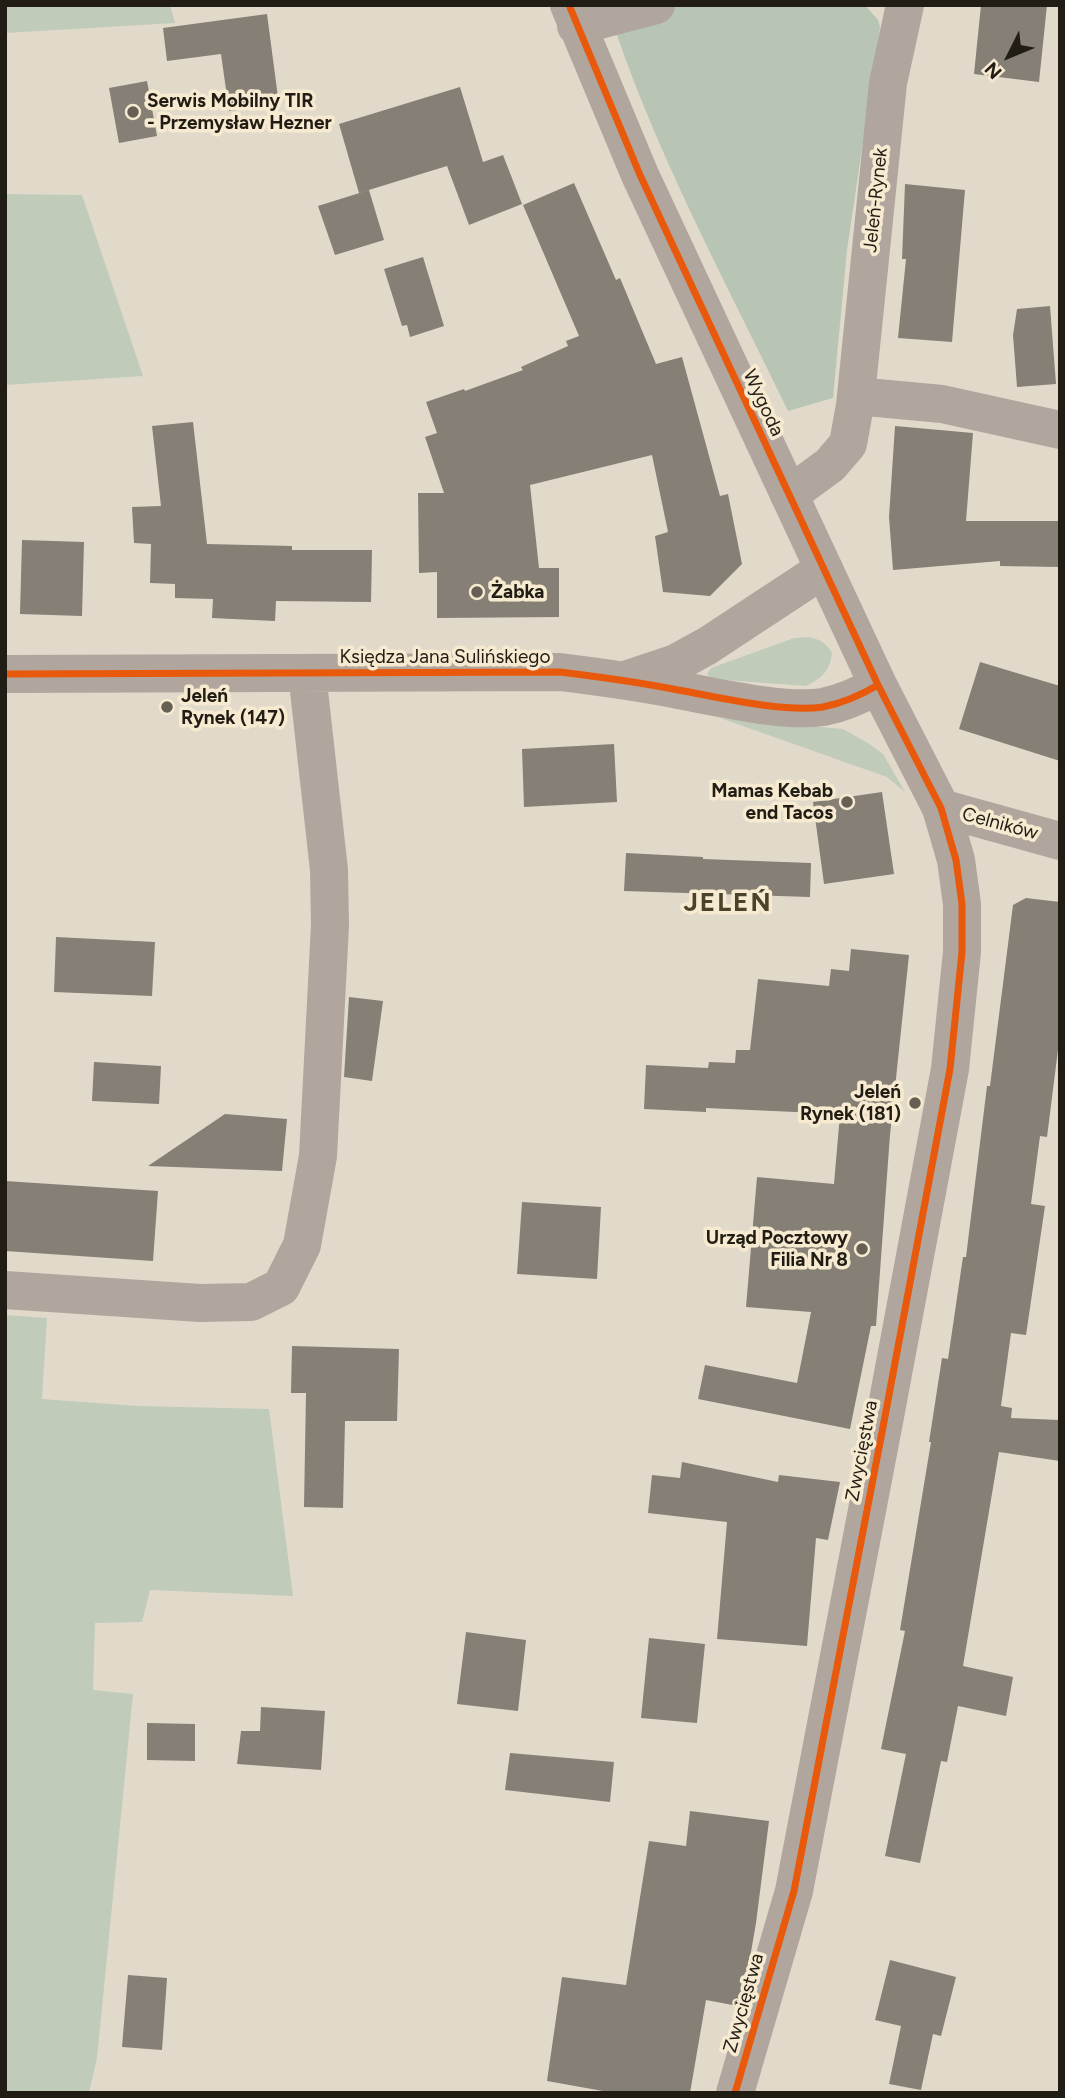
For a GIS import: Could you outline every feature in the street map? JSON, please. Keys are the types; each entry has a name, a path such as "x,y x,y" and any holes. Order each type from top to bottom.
{"street":[{"path":"573,16 656,5"},
{"name":"Jeleń-Rynek","path":"789,495 830,465 848,443 856,396 888,83 905,5"},
{"name":"Wygoda","path":"573,16 640,175 878,685 941,808"},
{"path":"856,396 942,404 1060,430"},
{"path":"625,680 676,663 707,646 824,569"},
{"name":"Księdza Jana Sulińskiego","path":"5,674 560,672 625,680 782,707 822,707 856,697 878,685"},
{"path":"5,1290 200,1303 251,1302 281,1287 302,1245 318,1156 330,925 329,870 307,673"},
{"name":"Celników","path":"941,808 1060,841"},
{"name":"Zwycięstwa","path":"734,2093 794,1891 950,1069 962,952 962,904 956,860 941,808"}],"green space":[{"path":"5,5 170,5 175,23 5,33"},
{"path":"607,5 865,5 878,20 880,27 847,250 833,398 788,411 667,160 645,109"},
{"path":"5,194 82,195 143,376 5,385"},
{"path":"808,637 822,642 832,653 824,673 806,686 712,679 707,674 711,668 794,638"},
{"path":"720,718 843,729 883,754 905,792 887,777"},
{"path":"5,1315 47,1318 42,1399 138,1406 269,1409 293,1596 150,1590 142,1622 95,1623 93,1690 133,1694 97,2058 89,2093 5,2093"}],"building":[{"path":"981,5 1047,5 1039,82 974,74"},
{"path":"267,14 279,105 229,111 221,54 167,61 163,28"},
{"name":"Serwis Mobilny TIR - Przemysław Hezner","path":"147,81 157,136 119,143 109,88"},
{"path":"460,87 483,162 503,155 522,204 469,225 447,166 359,193 339,124"},
{"path":"574,183 616,280 620,278 656,364 682,357 720,496 728,494 742,564 710,596 663,592 655,536 668,532 652,455 530,485 539,568 559,568 559,617 437,618 437,572 419,573 418,493 444,493 425,437 437,433 426,402 523,370 521,367 568,346 566,341 579,336 523,205"},
{"path":"905,184 965,190 952,342 898,338 906,259 902,259"},
{"path":"369,190 384,240 335,255 318,206"},
{"path":"423,257 444,326 410,337 407,325 402,326 384,269"},
{"path":"1050,306 1056,384 1017,387 1013,335 1017,309"},
{"path":"193,422 207,544 292,546 292,550 372,550 371,602 276,601 275,621 212,618 213,599 175,598 175,584 150,583 151,544 134,543 132,507 161,506 152,426"},
{"path":"895,426 973,433 966,521 1060,521 1060,567 1000,566 1000,561 893,570 889,517"},
{"path":"22,540 84,542 82,616 20,614"},
{"path":"980,662 1060,686 1060,761 959,729"},
{"path":"614,744 617,802 524,807 522,749"},
{"path":"882,792 894,874 824,884 813,802"},
{"path":"626,853 811,863 810,897 624,891"},
{"path":"1026,898 1060,902 1060,1034 1047,1137 1040,1136 1031,1204 1045,1206 1026,1335 1011,1333 1001,1406 1012,1408 1011,1418 1060,1420 1060,1461 999,1452 963,1666 1013,1677 1006,1716 958,1706 947,1762 941,1761 920,1863 885,1856 906,1754 881,1749 905,1631 900,1630 942,1358 948,1359 963,1257 966,1257 1013,905"},
{"path":"56,937 155,942 152,996 54,992"},
{"path":"851,949 909,955 890,1135 876,1326 871,1326 850,1429 698,1399 705,1365 797,1383 811,1312 746,1307 757,1177 834,1184 840,1114 706,1108 706,1112 644,1109 646,1065 708,1068 709,1062 735,1063 736,1050 750,1050 758,979 829,986 831,969 849,971"},
{"path":"349,997 383,1001 372,1081 344,1077"},
{"path":"94,1062 161,1066 159,1104 92,1101"},
{"path":"225,1114 287,1119 282,1171 148,1166"},
{"path":"5,1181 158,1191 153,1261 5,1251"},
{"path":"522,1202 601,1207 597,1279 517,1274"},
{"path":"292,1346 399,1349 397,1421 345,1421 343,1508 304,1507 306,1393 291,1393"},
{"path":"682,1462 778,1482 779,1475 840,1482 828,1540 816,1538 807,1646 717,1639 727,1522 648,1513 652,1475 680,1478"},
{"path":"466,1632 526,1640 518,1711 457,1704"},
{"path":"649,1638 705,1644 697,1723 641,1718"},
{"path":"261,1707 325,1711 321,1770 237,1764 241,1731 260,1731"},
{"path":"147,1723 195,1724 195,1761 147,1760"},
{"path":"510,1753 614,1762 610,1802 505,1790"},
{"path":"690,1811 769,1821 756,1923 747,1975 738,2006 706,2000 690,2093 614,2093 547,2081 562,1977 626,1985 649,1841 686,1846"},
{"path":"890,1960 956,1977 941,2036 933,2034 921,2090 889,2084 901,2026 875,2020"},
{"path":"128,1975 167,1978 162,2050 122,2047"}],"cycle path":[{"path":"569,5 640,175 878,685 941,808 956,860 962,904 962,952 950,1069 883,1427 794,1891 735,2093"},
{"path":"5,674 560,672 790,708 823,707 878,685"}],"place":[{"name":"Serwis Mobilny TIR - Przemysław Hezner","path":"133,112"},
{"name":"Żabka","path":"477,592"},
{"name":"Jeleń Rynek (147)","path":"167,707"},
{"name":"Mamas Kebab end Tacos","path":"847,802"},
{"name":"Jeleń Rynek (181)","path":"915,1103"},
{"name":"Urząd Pocztowy Filia Nr 8","path":"862,1249"}],"district":[{"name":"JELEŃ","path":"728,903"}]}
